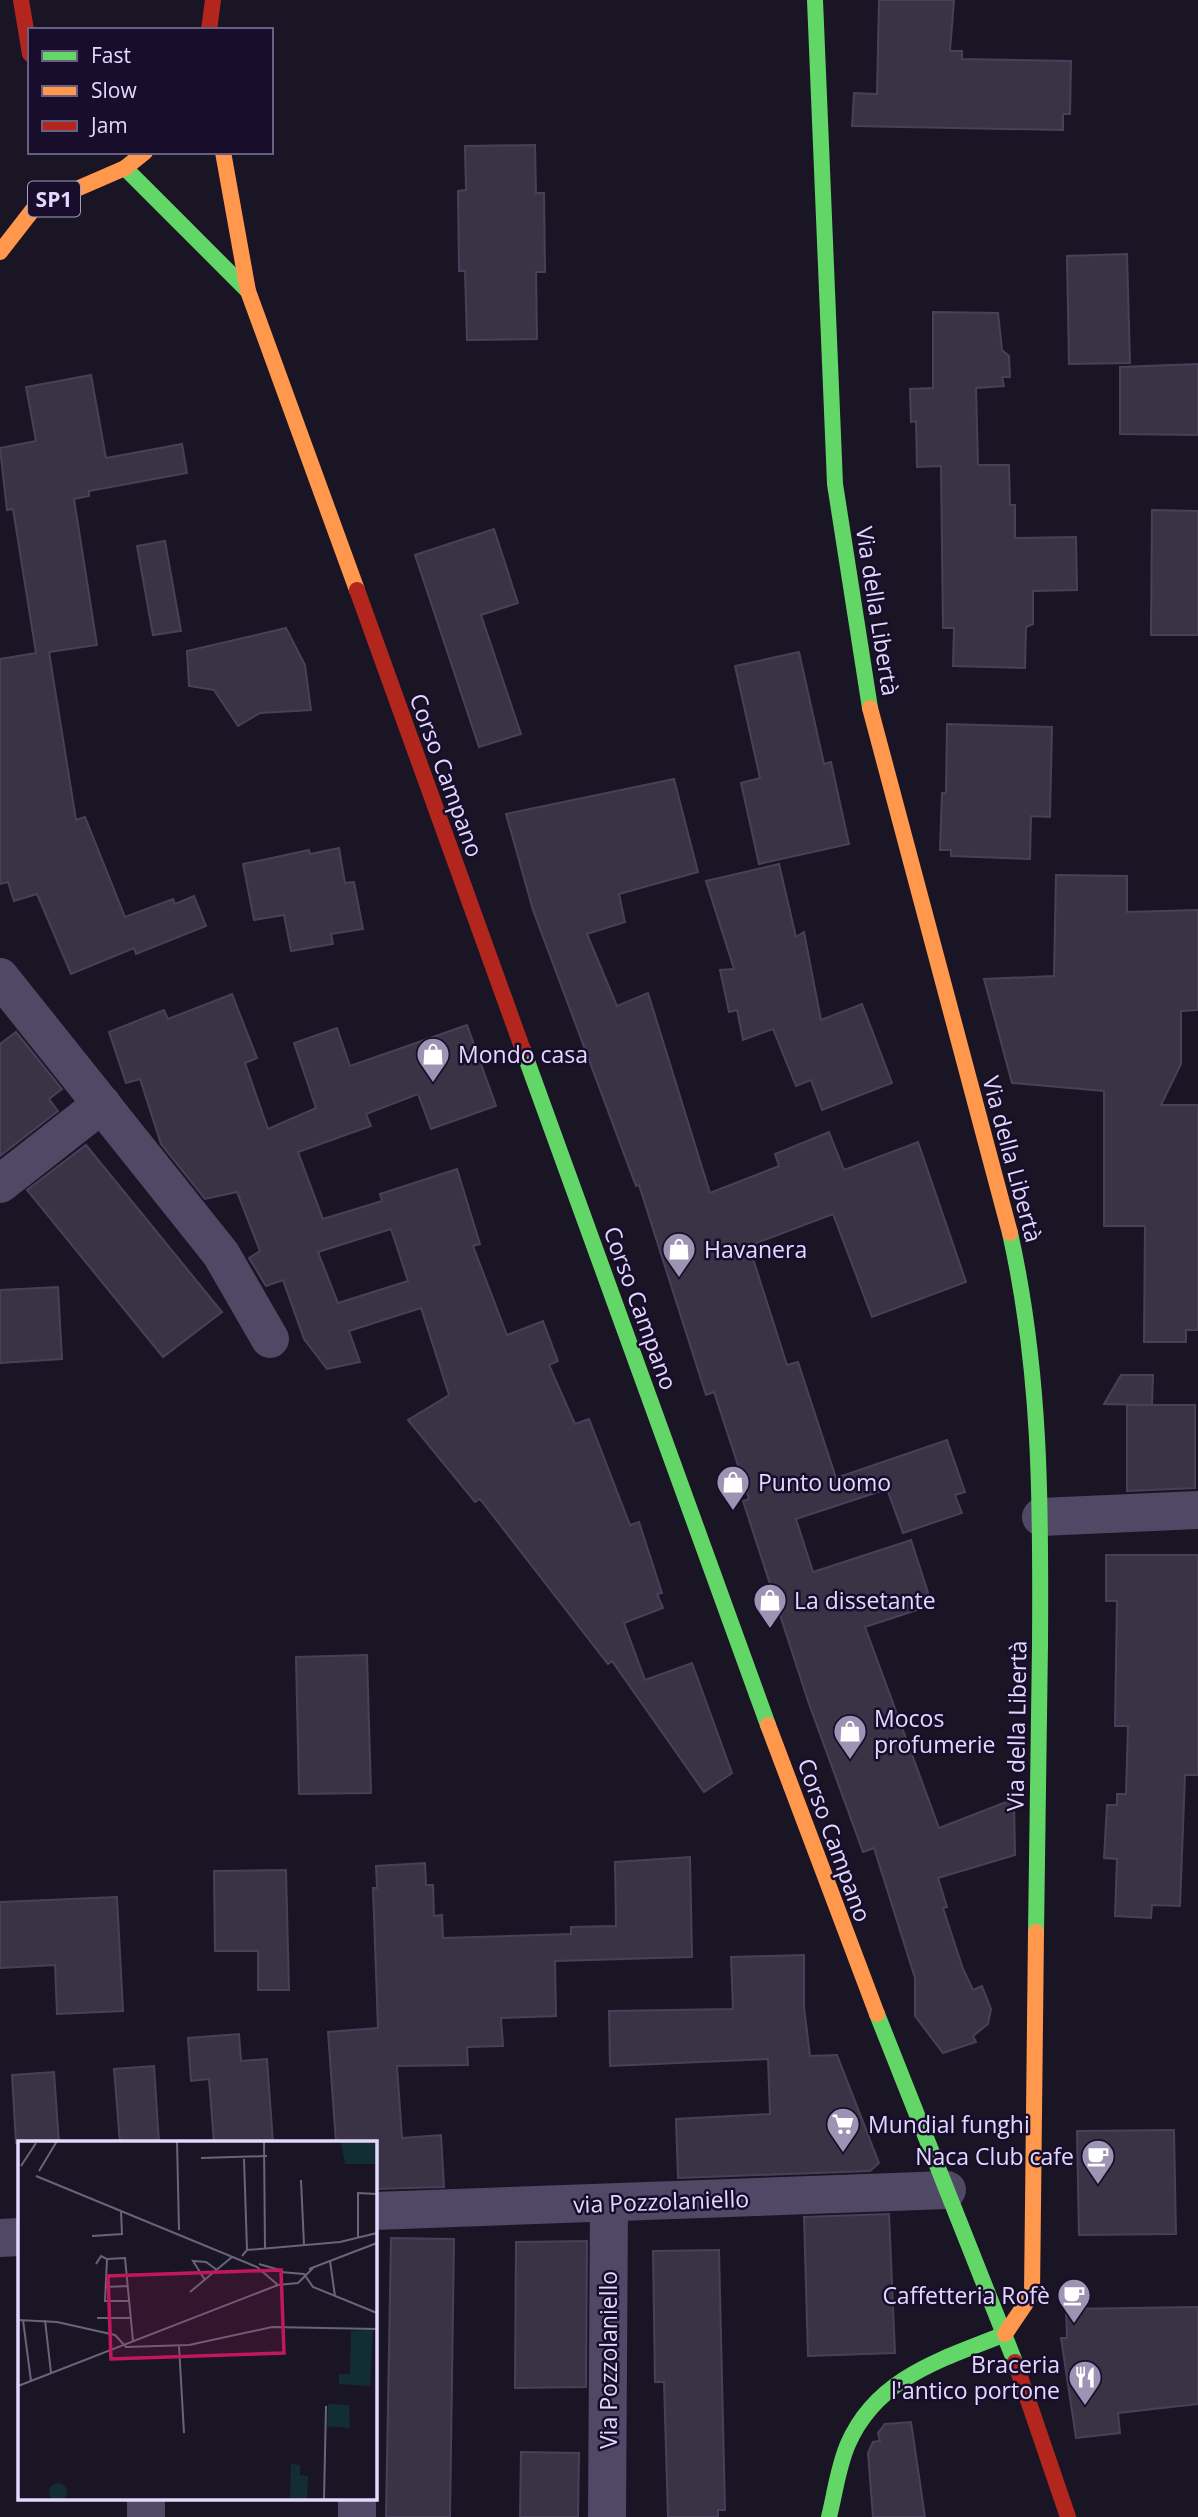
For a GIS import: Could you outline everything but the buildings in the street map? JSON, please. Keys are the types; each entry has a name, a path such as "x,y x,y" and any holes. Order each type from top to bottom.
{"main road":[{"path":"21,0 28,42"},
{"path":"209,28 213,0"},
{"name":"Via della Libertà","path":"815,0 835,484 871,711 1024,1295 1035,1376 1041,1517 1032,2294 1005,2334"},
{"path":"141,154 119,164 248,291"},
{"name":"Corso Campano","path":"223,154 248,291 823,1877 1005,2334 1068,2517"},
{"name":"SP1","path":"0,252 35,207 119,164"},
{"path":"829,2517 848,2445 861,2418 880,2393 900,2379 1005,2334"}],"street":[{"path":"0,977 221,1254 270,1339"},
{"path":"0,1184 102,1104"},
{"path":"1041,1517 1198,1510"},
{"name":"via Pozzolaniello","path":"376,2211 947,2190"},
{"name":"Via Pozzolaniello","path":"607,2517 609,2203"},
{"path":"0,2238 18,2237"}],"traffic: fast":[{"path":"815,0 835,484 870,708"},
{"path":"125,168 248,291"},
{"path":"523,1050 768,1725"},
{"path":"1010,1233 1028,1336 1039,1489 1036,1932"},
{"path":"877,2014 1015,2362"},
{"path":"829,2517 848,2444 876,2402 914,2373 1005,2334"}],"traffic: slow":[{"path":"0,252 35,207 125,168 142,154"},
{"path":"223,154 248,291 357,590"},
{"path":"870,708 1010,1233"},
{"path":"768,1725 877,2014"},
{"path":"1005,2334 1032,2294 1036,1932"}],"traffic: jam":[{"path":"21,0 28,42"},
{"path":"209,28 213,0"},
{"path":"357,590 523,1050"},
{"path":"1015,2362 1068,2517"}],"place":[{"name":"Mondo casa","path":"433,1084"},
{"name":"Havanera","path":"679,1279"},
{"name":"Punto uomo","path":"733,1512"},
{"name":"La dissetante","path":"770,1630"},
{"name":"Mocos profumerie","path":"850,1761"},
{"name":"Mundial funghi","path":"843,2154"},
{"name":"Naca Club cafe","path":"1098,2186"},
{"name":"Caffetteria Rofè","path":"1074,2325"},
{"name":"Braceria l'antico portone","path":"1085,2407"}]}
